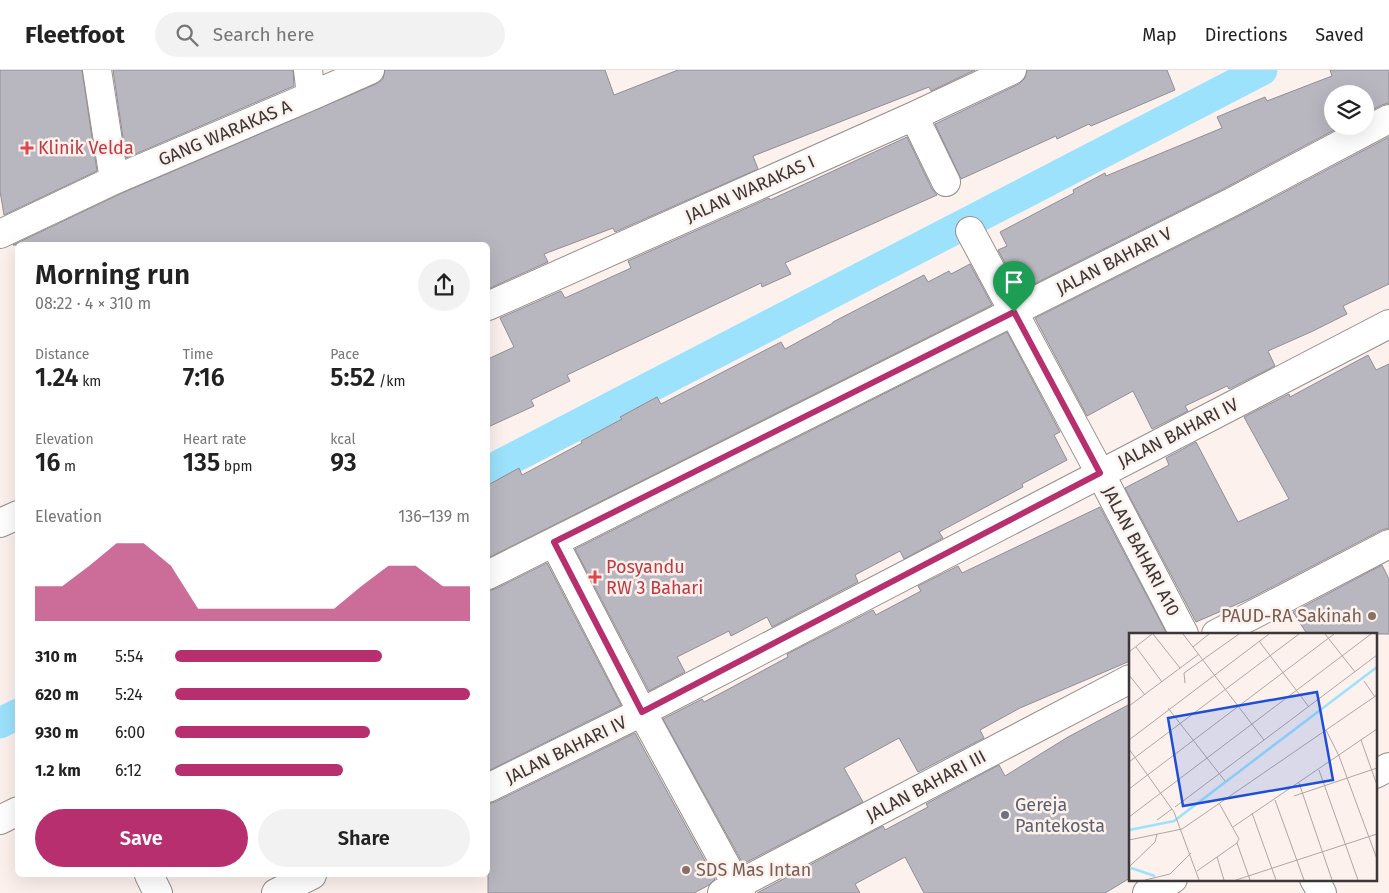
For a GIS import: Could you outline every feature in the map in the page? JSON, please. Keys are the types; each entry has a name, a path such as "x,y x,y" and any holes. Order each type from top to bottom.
{"street":[{"path":"97,70 114,180"},
{"name":"GANG WARAKAS A","path":"0,234 114,180 309,83 370,70"},
{"name":"JALAN WARAKAS I","path":"490,305 914,116 1012,70"},
{"path":"914,116 946,182"},
{"name":"JALAN BAHARI V","path":"490,574 1232,202 1389,119"},
{"name":"JALAN BAHARI A10","path":"970,231 1183,633"},
{"name":"JALAN BAHARI IV","path":"490,787 642,712 1389,324"},
{"path":"0,523 15,516"},
{"path":"554,542 733,890"},
{"path":"1218,633 1389,544"},
{"name":"JALAN BAHARI III","path":"733,890 1129,680"},
{"path":"1376,774 1389,767"},
{"path":"0,820 15,812"},
{"path":"150,877 158,893"},
{"path":"276,893 308,877"},
{"path":"1147,893 1171,880"},
{"path":"1315,880 1322,893"}],"building":[{"path":"0,70 82,70 97,171 4,215 0,191"},
{"path":"113,70 293,70 294,86 126,158"},
{"path":"385,70 605,70 614,95 678,70 975,70 931,91 929,87 753,156 758,169 615,232 613,228 544,254 548,262 490,288 490,242 19,242 120,194 376,84 383,79"},
{"path":"1027,70 1167,70 1175,90 1091,126 1089,124 1057,139 1056,136 961,179 935,124 1019,84 1025,78"},
{"path":"1330,70 1389,70 1389,103 1374,109 1374,85 1324,85 1325,135 1225,188 1020,291 998,250 1007,246 1000,232 1074,193 1073,190 1105,173 1106,176 1222,128 1217,117 1265,97 1267,101 1332,76"},
{"path":"907,137 932,189 937,195 785,263 791,274 762,287 761,283 567,375 570,381 531,400 534,406 490,426 490,358 514,347 500,318 561,291 565,298 631,268 628,261 769,198 770,200"},
{"path":"1389,137 1389,284 1343,306 1347,314 1268,351 1275,366 1229,389 1227,386 1185,406 1188,411 1152,429 1133,391 1087,416 1035,318 1239,216"},
{"path":"970,264 992,305 490,557 490,484 519,468 522,475 582,443 581,441 622,419 620,417 657,397 661,404 781,342 785,349 924,275 928,282 949,271 951,274"},
{"path":"1007,332 1060,432 1054,435 1067,460 1022,484 1023,487 939,532 943,538 904,559 900,551 855,575 858,582 772,627 767,617 731,636 729,631 677,657 685,672 649,691 575,549"},
{"path":"1368,355 1376,370 1389,364 1389,528 1249,599 1196,622 1125,488 1169,465 1166,458 1196,442 1238,522 1289,499 1244,417 1289,394 1290,397"},
{"path":"1100,507 1166,633 1129,633 1129,661 1020,708 980,730 984,738 918,772 899,738 844,768 863,802 743,864 663,719 702,699 704,702 788,657 787,654 873,610 876,615 921,591 918,586 958,566 962,573"},
{"path":"547,563 621,705 490,770 490,590"},
{"path":"1382,565 1389,579 1389,634 1306,633 1293,612"},
{"path":"1129,705 1129,879 1105,893 924,893 905,857 855,884 860,893 757,893 883,826 885,830 928,807 926,804 999,765 1005,776 1068,737"},
{"path":"635,733 715,879 709,885 694,893 488,893 488,877 490,877 490,803"}],"waterway":[{"path":"490,470 1262,70"},
{"path":"0,723 15,716"}],"place":[{"name":"Klinik Velda","path":"27,148"},
{"name":"Posyandu RW 3 Bahari","path":"595,577"},
{"name":"PAUD-RA Sakinah","path":"1372,616"},
{"name":"Gereja Pantekosta","path":"1005,815"},
{"name":"SDS Mas Intan","path":"686,870"}],"route":[{"path":"1014,312 1100,473 642,712 554,542 1014,312"}]}
